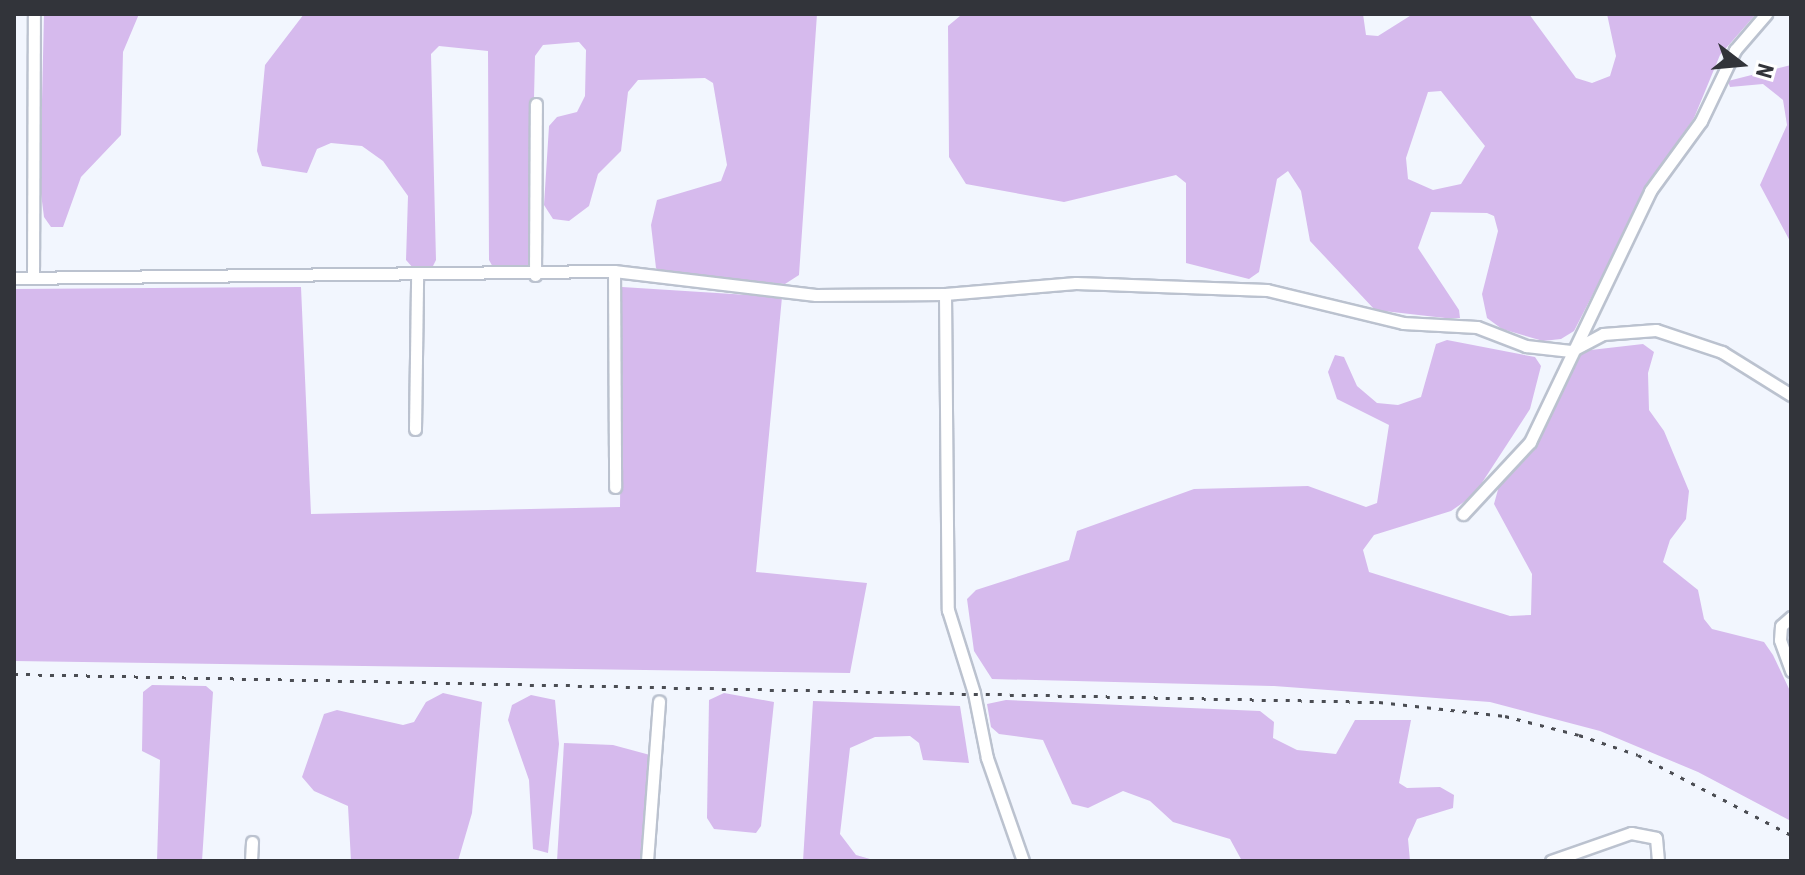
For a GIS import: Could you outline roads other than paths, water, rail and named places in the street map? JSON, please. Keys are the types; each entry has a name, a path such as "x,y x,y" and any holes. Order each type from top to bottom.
{"street":[{"path":"33,278 34,14"},
{"path":"1463,514 1530,442 1650,191 1701,121 1735,50 1766,14"},
{"path":"535,275 536,104"},
{"path":"14,278 417,277 614,271 816,295 945,294 1076,283 1267,290 1403,323 1477,327 1526,346 1571,351 1603,334 1656,330 1722,352 1791,395"},
{"path":"614,271 615,487"},
{"path":"415,429 417,277"},
{"path":"945,294 948,610 974,693 987,758 1023,861"},
{"path":"1791,617 1781,626 1780,640 1791,671"},
{"path":"647,861 659,701"},
{"path":"1551,861 1631,833 1656,838 1658,861"},
{"path":"251,861 252,842"}],"railway":[{"path":"14,674 1379,702 1505,716 1579,735 1638,755 1791,835"}]}
